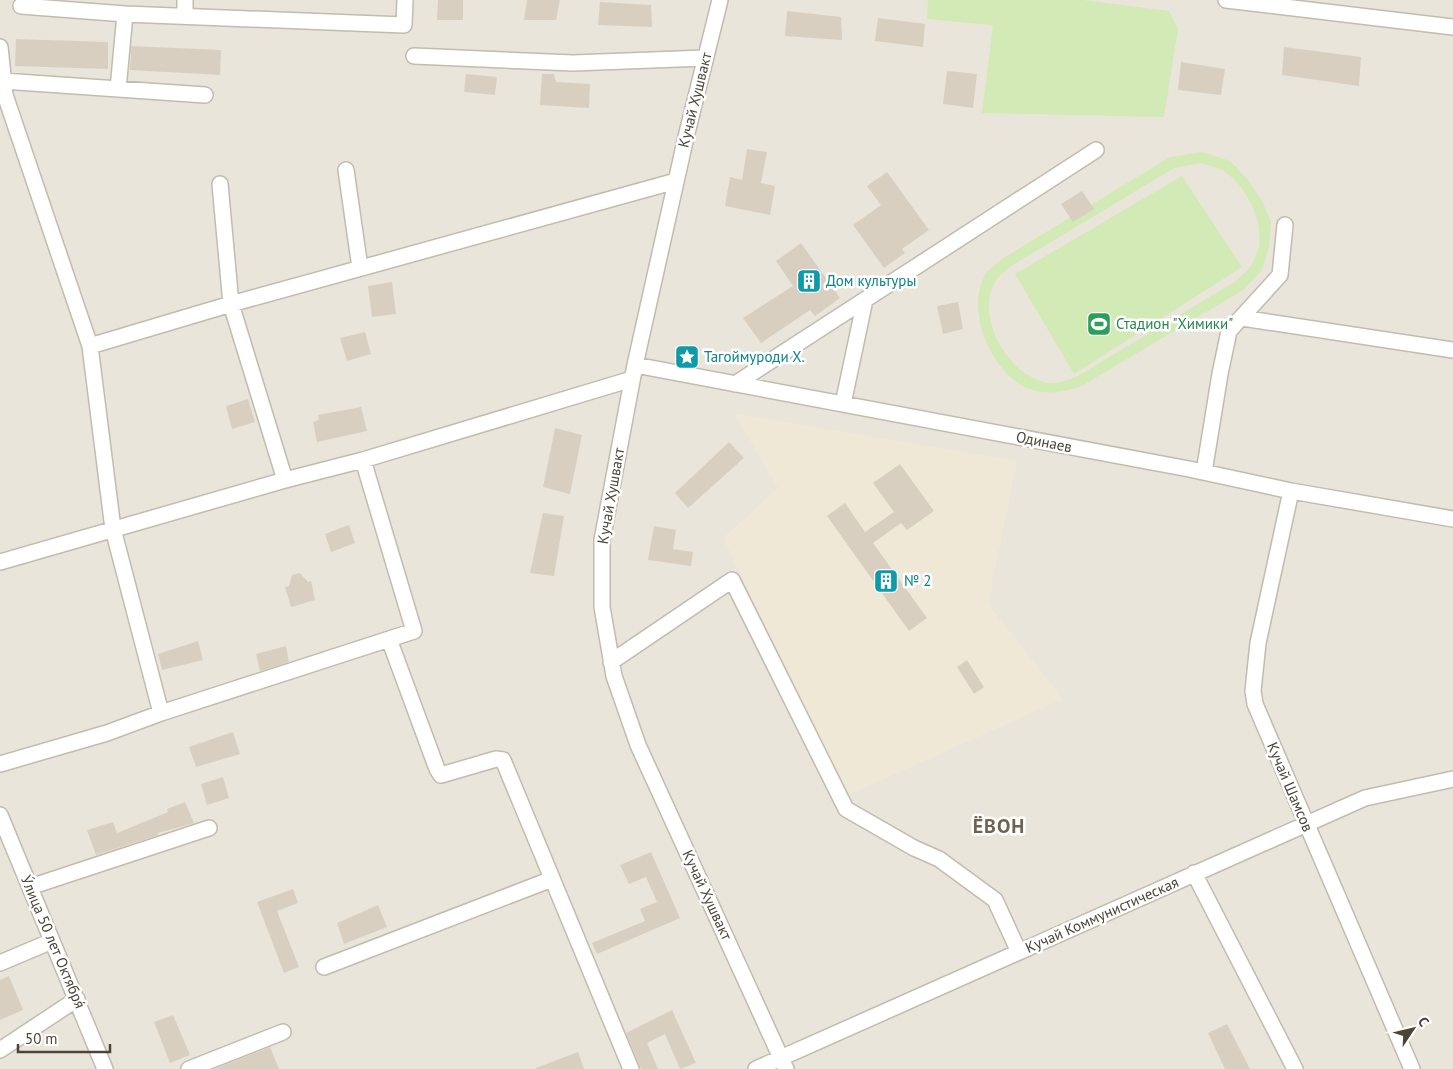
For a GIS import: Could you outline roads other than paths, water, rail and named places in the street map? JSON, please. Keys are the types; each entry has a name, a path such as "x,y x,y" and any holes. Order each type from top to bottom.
{"street":[{"path":"185,0 185,16"},
{"path":"20,6 125,14 404,25 405,0"},
{"name":"Кучай Хушвакт","path":"720,0 676,181 633,372 602,540 602,607 614,676 638,745 784,1063"},
{"path":"1226,0 1453,27"},
{"path":"118,89 125,14"},
{"path":"0,47 5,95 90,346 113,529 161,713"},
{"path":"414,56 573,63 705,58"},
{"path":"4,81 205,95"},
{"path":"735,384 1096,150"},
{"path":"346,170 360,268"},
{"path":"90,346 231,304 676,181"},
{"path":"220,184 231,304 285,480"},
{"path":"1204,472 1229,331 1280,275 1285,225"},
{"path":"843,404 865,300"},
{"path":"1242,318 1453,350"},
{"path":"0,562 285,480 364,460 633,372"},
{"name":"Одинаев","path":"633,372 735,384 1204,472 1291,491 1453,519"},
{"path":"0,764 106,733 161,713 414,631 364,460"},
{"name":"Кучай Шамсов","path":"1291,491 1258,643 1253,691 1255,704 1412,1069"},
{"path":"612,662 732,580 846,809 914,848 939,859 995,900 1019,952"},
{"path":"389,639 437,769 441,775 496,759 503,760 632,1069"},
{"name":"Кучай Коммунистическая","path":"756,1069 784,1063 1019,952 1365,798 1453,779"},
{"name":"У́лица 50 лет Октября́","path":"0,815 105,1069"},
{"path":"30,887 209,828"},
{"path":"1194,873 1295,1069"},
{"path":"324,967 552,879"},
{"path":"0,963 52,941"},
{"path":"0,1050 77,999"},
{"path":"189,1069 284,1032"}],"place":[{"name":"Дом культуры","path":"809,281"},
{"name":"Стадион \"Химики\"","path":"1099,324"},
{"name":"Тагоймуроди Х.","path":"687,357"},
{"name":"№ 2","path":"886,581"}],"district":[{"name":"ЁВОН","path":"999,826"}]}
